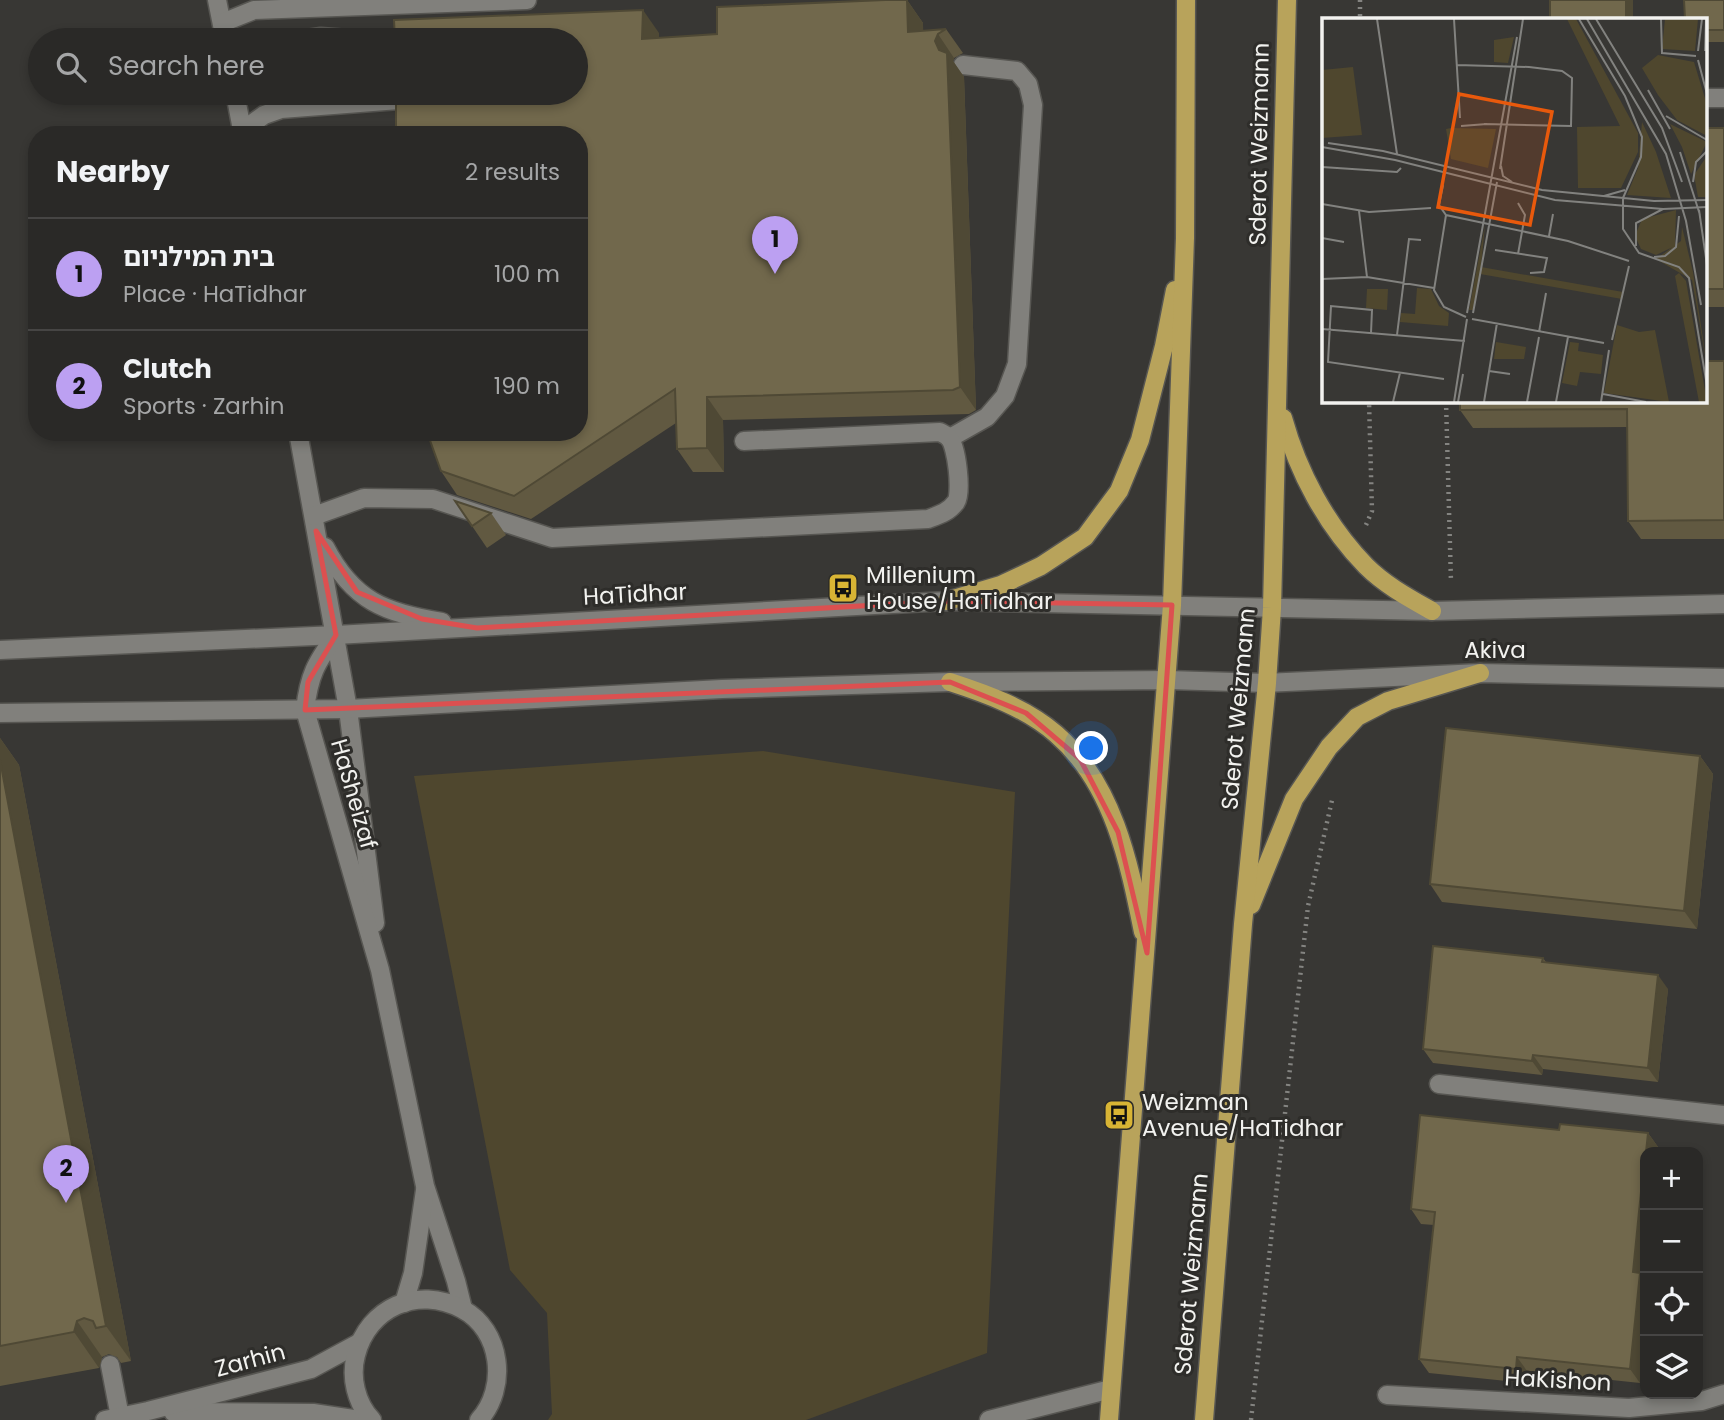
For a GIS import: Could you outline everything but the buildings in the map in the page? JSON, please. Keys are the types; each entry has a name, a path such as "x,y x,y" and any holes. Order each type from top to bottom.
{"main road":[{"path":"1109,1420 1168,680 1185,238 1186,0"},
{"name":"Sderot Weizmann","path":"1204,1420 1243,925 1272,608 1287,0"},
{"path":"947,601 1001,585 1041,566 1085,537 1119,491 1140,440 1164,346 1185,238"},
{"path":"1278,399 1291,447 1311,490 1340,536 1368,567 1402,594 1432,611"},
{"path":"1243,925 1294,799 1329,747 1357,717 1388,701 1480,673"},
{"path":"950,682 990,695 1027,713 1056,733 1080,759 1099,788 1118,831 1133,885 1147,953"}],"street":[{"path":"217,0 222,28"},
{"path":"229,28 254,10 527,0"},
{"path":"950,438 987,417 1005,396 1017,363 1033,105 1028,84 1017,71 963,65"},
{"path":"1706,98 1724,98"},
{"path":"237,105 241,126"},
{"path":"251,126 264,115 281,109 333,105"},
{"path":"477,628 422,619 383,607 357,593 335,566 315,524 364,498 433,499 552,538 928,519 946,512 958,500 960,488 956,451 950,438 940,432 744,441"},
{"name":"HaSheizaf","path":"300,441 336,635 359,780 380,970"},
{"name":"HaTidhar","path":"0,650 477,628 947,601 1272,608"},
{"name":"Akiva","path":"1272,608 1432,611 1724,604"},
{"name":"HaSheizaf","path":"336,635 319,659 309,682 305,710 380,970 425,1186 463,1309"},
{"name":"Akiva","path":"1267,683 1480,673 1724,678"},
{"path":"0,713 348,709 722,689 950,682 1168,680 1267,683"},
{"path":"1438,1084 1724,1115"},
{"name":"HaSheizaf","path":"404,1303 414,1273 425,1186"},
{"path":"372,1420 366,1414 355,1391 353,1367 359,1343 372,1322 392,1307 415,1300 440,1300 463,1309 480,1325 493,1345 498,1367 496,1391 479,1420"},
{"name":"Zarhin","path":"112,1418 311,1369 359,1343"},
{"path":"110,1365 112,1418"},
{"path":"989,1420 1111,1389"},
{"name":"HaKishon","path":"1387,1395 1629,1408 1702,1401 1724,1394"},
{"name":"Zarhin","path":"148,1411 313,1413 360,1420"}],"path":[{"path":"1360,0 1360,18"},
{"path":"1354,552 1372,511 1370,402"},
{"path":"1446,402 1452,610"},
{"path":"1251,1420 1308,906 1333,794"}],"highlighted area":[{"path":"316,531 357,592 422,619 477,628 947,601 1172,605 1147,953 1118,832 1080,759 1026,713 950,682 305,710 308,682 336,635"}],"shaded area":[{"path":"763,751 1015,792 987,1353 806,1420 548,1420 552,1414 547,1313 510,1270 414,776"}],"place":[{"name":"בית המילניום","path":"775,274"},
{"name":"Millenium House/HaTidhar","path":"843,588"},
{"name":"Weizman Avenue/HaTidhar","path":"1119,1115"},
{"name":"Clutch","path":"66,1203"}]}
